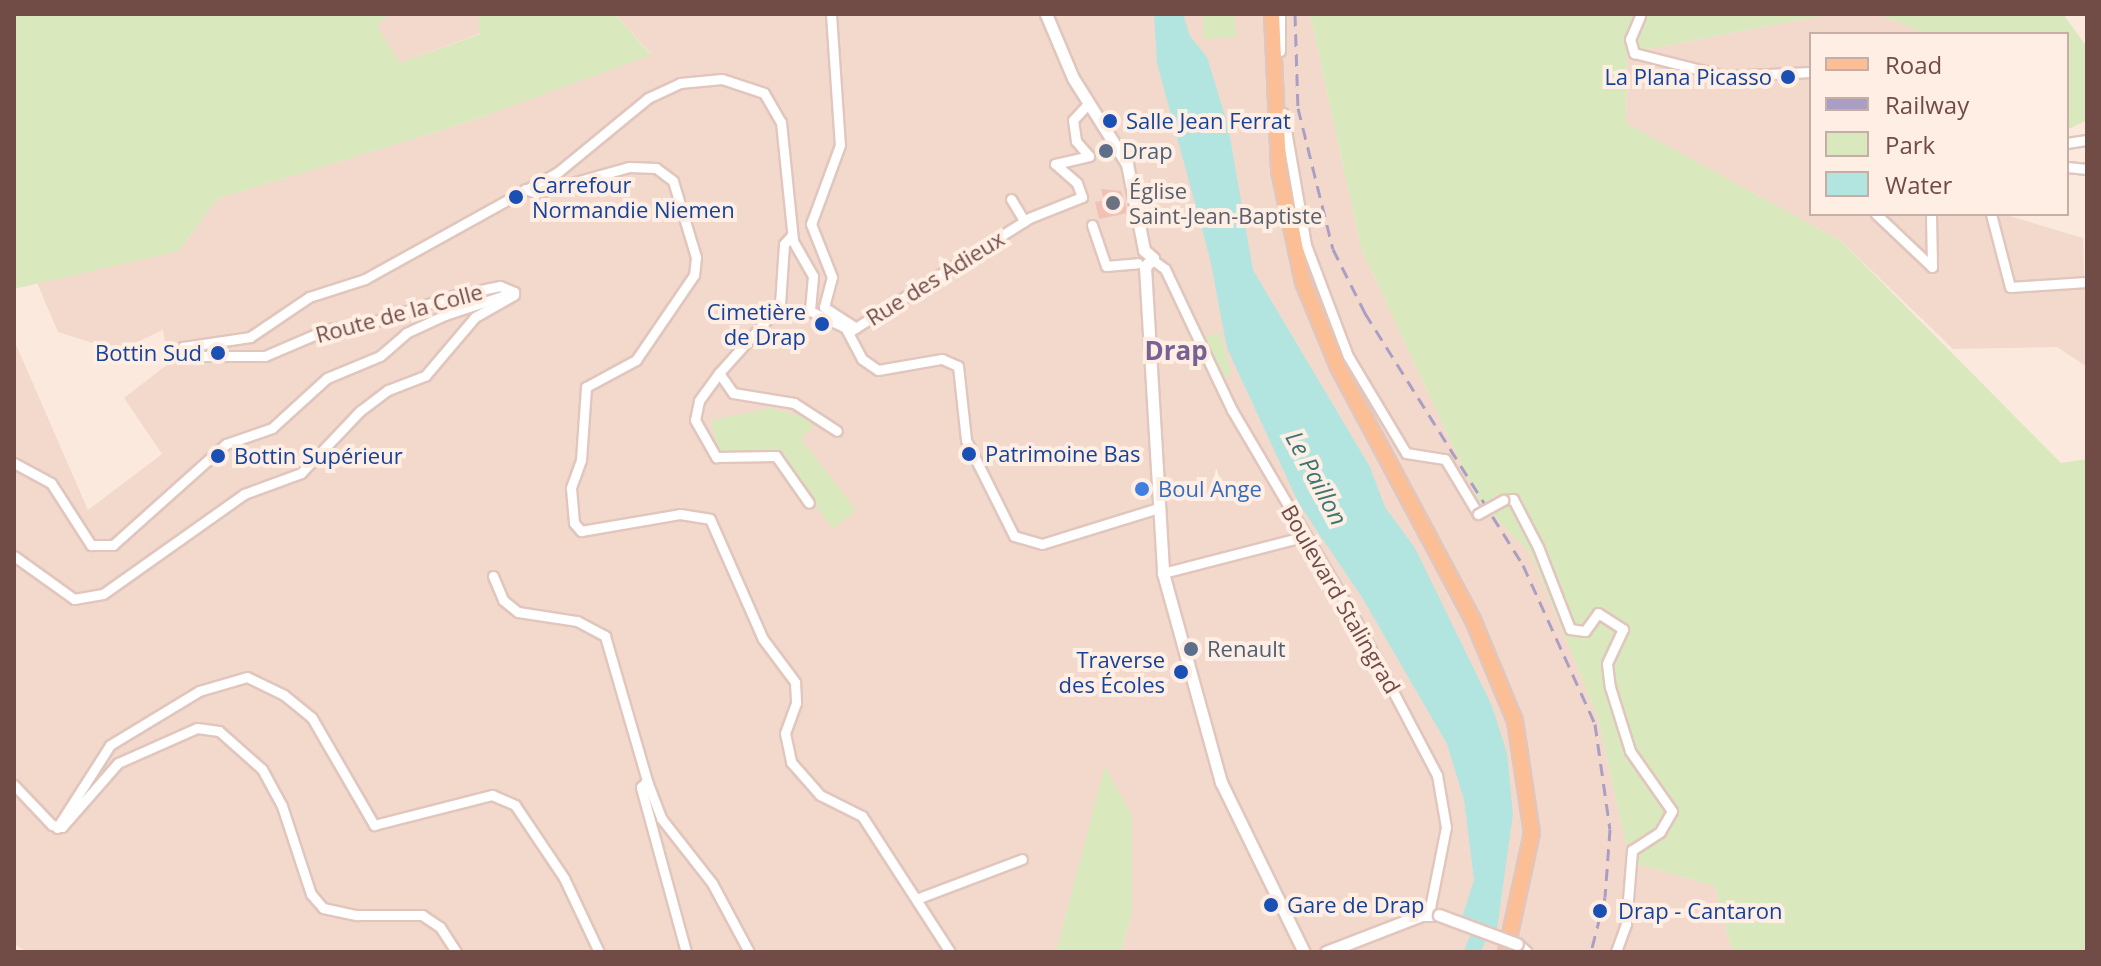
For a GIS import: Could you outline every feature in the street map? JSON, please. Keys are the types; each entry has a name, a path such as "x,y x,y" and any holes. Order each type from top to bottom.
{"main road":[{"path":"1269,14 1272,171 1297,283 1334,370 1485,657 1510,723 1528,816 1512,950"}],"street":[{"path":"831,14 840,145 811,224 832,277 824,307 852,330 862,359 878,370 942,359 958,366 966,440 1020,541 1042,544 1155,509"},
{"path":"1046,14 1089,103 1127,164 1144,250 1155,509 1163,573 1221,782 1304,952"},
{"path":"1280,14 1291,183 1328,311 1406,453 1445,459 1478,514 1503,500 1513,499 1538,547 1570,629 1585,631 1598,613 1623,629 1607,664 1610,687 1630,751 1672,811 1660,832 1632,850 1626,924 1616,952"},
{"path":"1640,16 1630,39 1634,53 1725,76 1809,72"},
{"path":"525,189 577,158 648,98 693,80 722,79 754,87 776,111 790,164 792,235 812,271 810,311 852,330"},
{"name":"Rue des Adieux","path":"852,330 1022,223 1084,194 1055,164 1089,156 1076,141 1073,120 1089,103"},
{"path":"525,189 536,193 629,167 656,168 673,181 696,257 694,275 636,360 586,387 581,460 571,488 574,523 581,531 680,514 710,519 763,639 795,682 796,703 785,733 791,762 820,795 852,806 862,816 919,898 950,952"},
{"name":"Route de la Colle","path":"514,294 500,286 452,296 370,323 328,329 265,356 181,351 186,345 250,337 309,297 365,279 525,189"},
{"path":"1011,199 1022,223"},
{"path":"1878,216 1932,267 1931,216"},
{"path":"1992,216 2010,287 2087,282"},
{"path":"1092,225 1106,266 1145,263"},
{"path":"792,235 784,244 780,305 719,373 699,401 695,420 716,457 776,456 809,503"},
{"name":"Boulevard Stalingrad","path":"1145,263 1165,269 1232,410 1306,536 1437,775 1446,827 1434,914"},
{"path":"14,556 74,599 103,594 244,494 301,473 360,411 388,390 425,376 475,317 512,301 514,294"},
{"name":"Route de la Colle","path":"14,463 51,483 91,545 104,548 226,444 272,428 327,378 380,356 406,333 445,315 514,294"},
{"path":"719,373 733,393 794,403 837,431"},
{"path":"1163,573 1306,536"},
{"path":"493,576 503,600 518,612 577,621 605,636 647,781 661,818 712,883 749,952"},
{"path":"54,826 110,745 199,691 247,677 284,695 312,718 374,825 492,795 515,805 564,878 599,952"},
{"path":"14,785 54,826 68,825 126,758 197,728 219,731 262,769 282,806 311,894 323,908 422,915 440,927 456,952"},
{"path":"647,781 641,787 686,952"},
{"path":"919,898 1022,859"},
{"path":"1332,952 1434,914 1512,950"},
{"path":"1297,938 1315,952"}],"shaded area":[{"path":"389,14 478,14 481,33 400,63 377,26"},
{"path":"615,14 1310,14 1361,248 1478,500 1531,554 1598,718 1630,862 1715,886 1732,952 1121,952 1132,911 1105,767 1056,952 27,952 14,944 14,340 88,510 162,454 124,398 168,364 163,330 118,351 58,332 37,283 179,251 217,199 468,122 651,54"},
{"path":"1831,14 1878,14 1921,32 1809,32 1809,216 2010,216 2083,238 2087,367 2057,347 1953,349 1841,241 1626,123 1627,53"}],"green space":[{"path":"14,14 389,14 377,26 400,63 480,34 478,14 615,14 651,55 468,122 217,199 179,251 14,289"},
{"path":"1202,14 1234,14 1236,37 1204,39"},
{"path":"1310,14 1831,14 1627,53 1626,123 1841,241 2061,463 2087,459 2087,952 1732,952 1715,886 1630,862 1598,718 1531,554 1478,500 1361,248"},
{"path":"1878,14 2063,14 2087,47 2087,120 2069,129 2069,32 1921,32"},
{"path":"1220,333 1232,375 1220,379 1200,339"},
{"path":"771,408 817,421 801,439 856,510 833,529 773,449 718,456 711,420"},
{"path":"1105,766 1132,815 1132,911 1121,952 1056,952"}],"water":[{"path":"1154,14 1183,14 1190,36 1207,57 1228,126 1253,270 1370,467 1385,507 1415,548 1492,706 1507,753 1513,814 1497,929 1462,917 1474,880 1464,800 1447,744 1363,599 1299,504 1227,348 1210,259 1157,63"}],"building":[{"name":"Église Saint-Jean-Baptiste","path":"1101,189 1121,191 1128,213 1099,219 1095,202 1104,200"}],"waterway":[{"name":"Le Paillon","path":"1472,952 1487,916"}],"railway":[{"path":"1295,14 1298,108 1333,249 1365,313 1523,565 1595,724 1610,829 1605,897 1591,952"}],"place":[{"name":"La Plana Picasso","path":"1788,77"},
{"name":"Salle Jean Ferrat","path":"1110,121"},
{"name":"Drap","path":"1106,151"},
{"name":"Carrefour Normandie Niemen","path":"516,197"},
{"name":"Église Saint-Jean-Baptiste","path":"1113,203"},
{"name":"Cimetière de Drap","path":"822,324"},
{"name":"Bottin Sud","path":"218,353"},
{"name":"Patrimoine Bas","path":"969,454"},
{"name":"Bottin Supérieur","path":"218,456"},
{"name":"Boul Ange","path":"1142,489"},
{"name":"Renault","path":"1191,649"},
{"name":"Traverse des Écoles","path":"1181,672"},
{"name":"Gare de Drap","path":"1271,905"},
{"name":"Drap - Cantaron","path":"1600,911"}],"district":[{"name":"Drap","path":"1176,351"}]}
